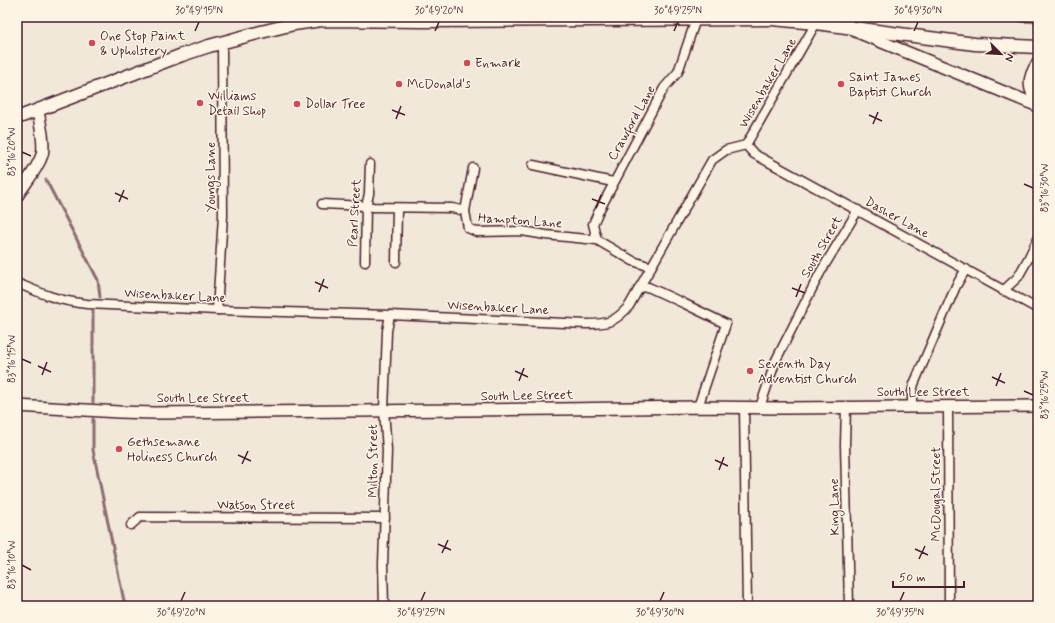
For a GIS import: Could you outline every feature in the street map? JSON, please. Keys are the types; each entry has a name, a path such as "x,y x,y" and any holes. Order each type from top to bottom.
{"main road":[{"path":"17,118 182,55 307,20 339,18 772,19 816,22 848,22 975,44 1038,47"}],"street":[{"path":"1022,17 1037,17"},
{"name":"Crawford Lane","path":"597,240 593,224 613,182 664,88 678,72 696,19"},
{"name":"Wisenbaker Lane","path":"17,283 46,296 75,302 218,310 390,315 580,324 608,323 623,313 629,306 712,160 726,150 746,145 816,22"},
{"path":"848,22 1038,105"},
{"name":"Youngs Lane","path":"218,310 223,216 222,43"},
{"path":"1038,63 1031,76 1030,82 1032,96 1038,105"},
{"path":"17,196 39,162 42,154 42,133 38,111"},
{"name":"Dasher Lane","path":"746,145 754,154 1038,309"},
{"name":"Pearl Street","path":"365,262 366,206 369,194 370,164"},
{"path":"532,165 613,182"},
{"path":"465,211 473,168"},
{"name":"Hampton Lane","path":"322,204 397,208 452,208 465,211 468,228 477,232 522,231 597,240 633,261 651,267"},
{"path":"396,262 397,208"},
{"name":"South Street","path":"760,407 776,360 820,272 858,210"},
{"path":"1003,291 1018,277 1038,238"},
{"path":"912,406 912,392 914,384 956,286 966,269"},
{"path":"639,288 648,287 726,324 698,407"},
{"name":"Milton Street","path":"384,606 383,565 387,450 384,410 387,331 390,315"},
{"name":"South Lee Street","path":"17,406 118,412 698,407 1038,406"},
{"name":"McDougal Street","path":"948,406 949,606"},
{"path":"744,407 747,606"},
{"name":"King Lane","path":"846,407 845,445 849,606"},
{"name":"Watson Street","path":"131,525 140,517 385,518"}],"waterway":[{"path":"46,180 98,280 100,297"},
{"path":"93,311 93,402"},
{"path":"93,419 93,450 125,606"}],"place":[{"name":"One Stop Paint & Upholstery","path":"92,43"},
{"name":"Enmark","path":"467,63"},
{"name":"McDonald's","path":"399,84"},
{"name":"Saint James Baptist Church","path":"841,84"},
{"name":"Williams Detail Shop","path":"200,103"},
{"name":"Dollar Tree","path":"297,104"},
{"name":"Seventh Day Adventist Church","path":"750,371"},
{"name":"Gethsemane Holiness Church","path":"119,449"}]}
